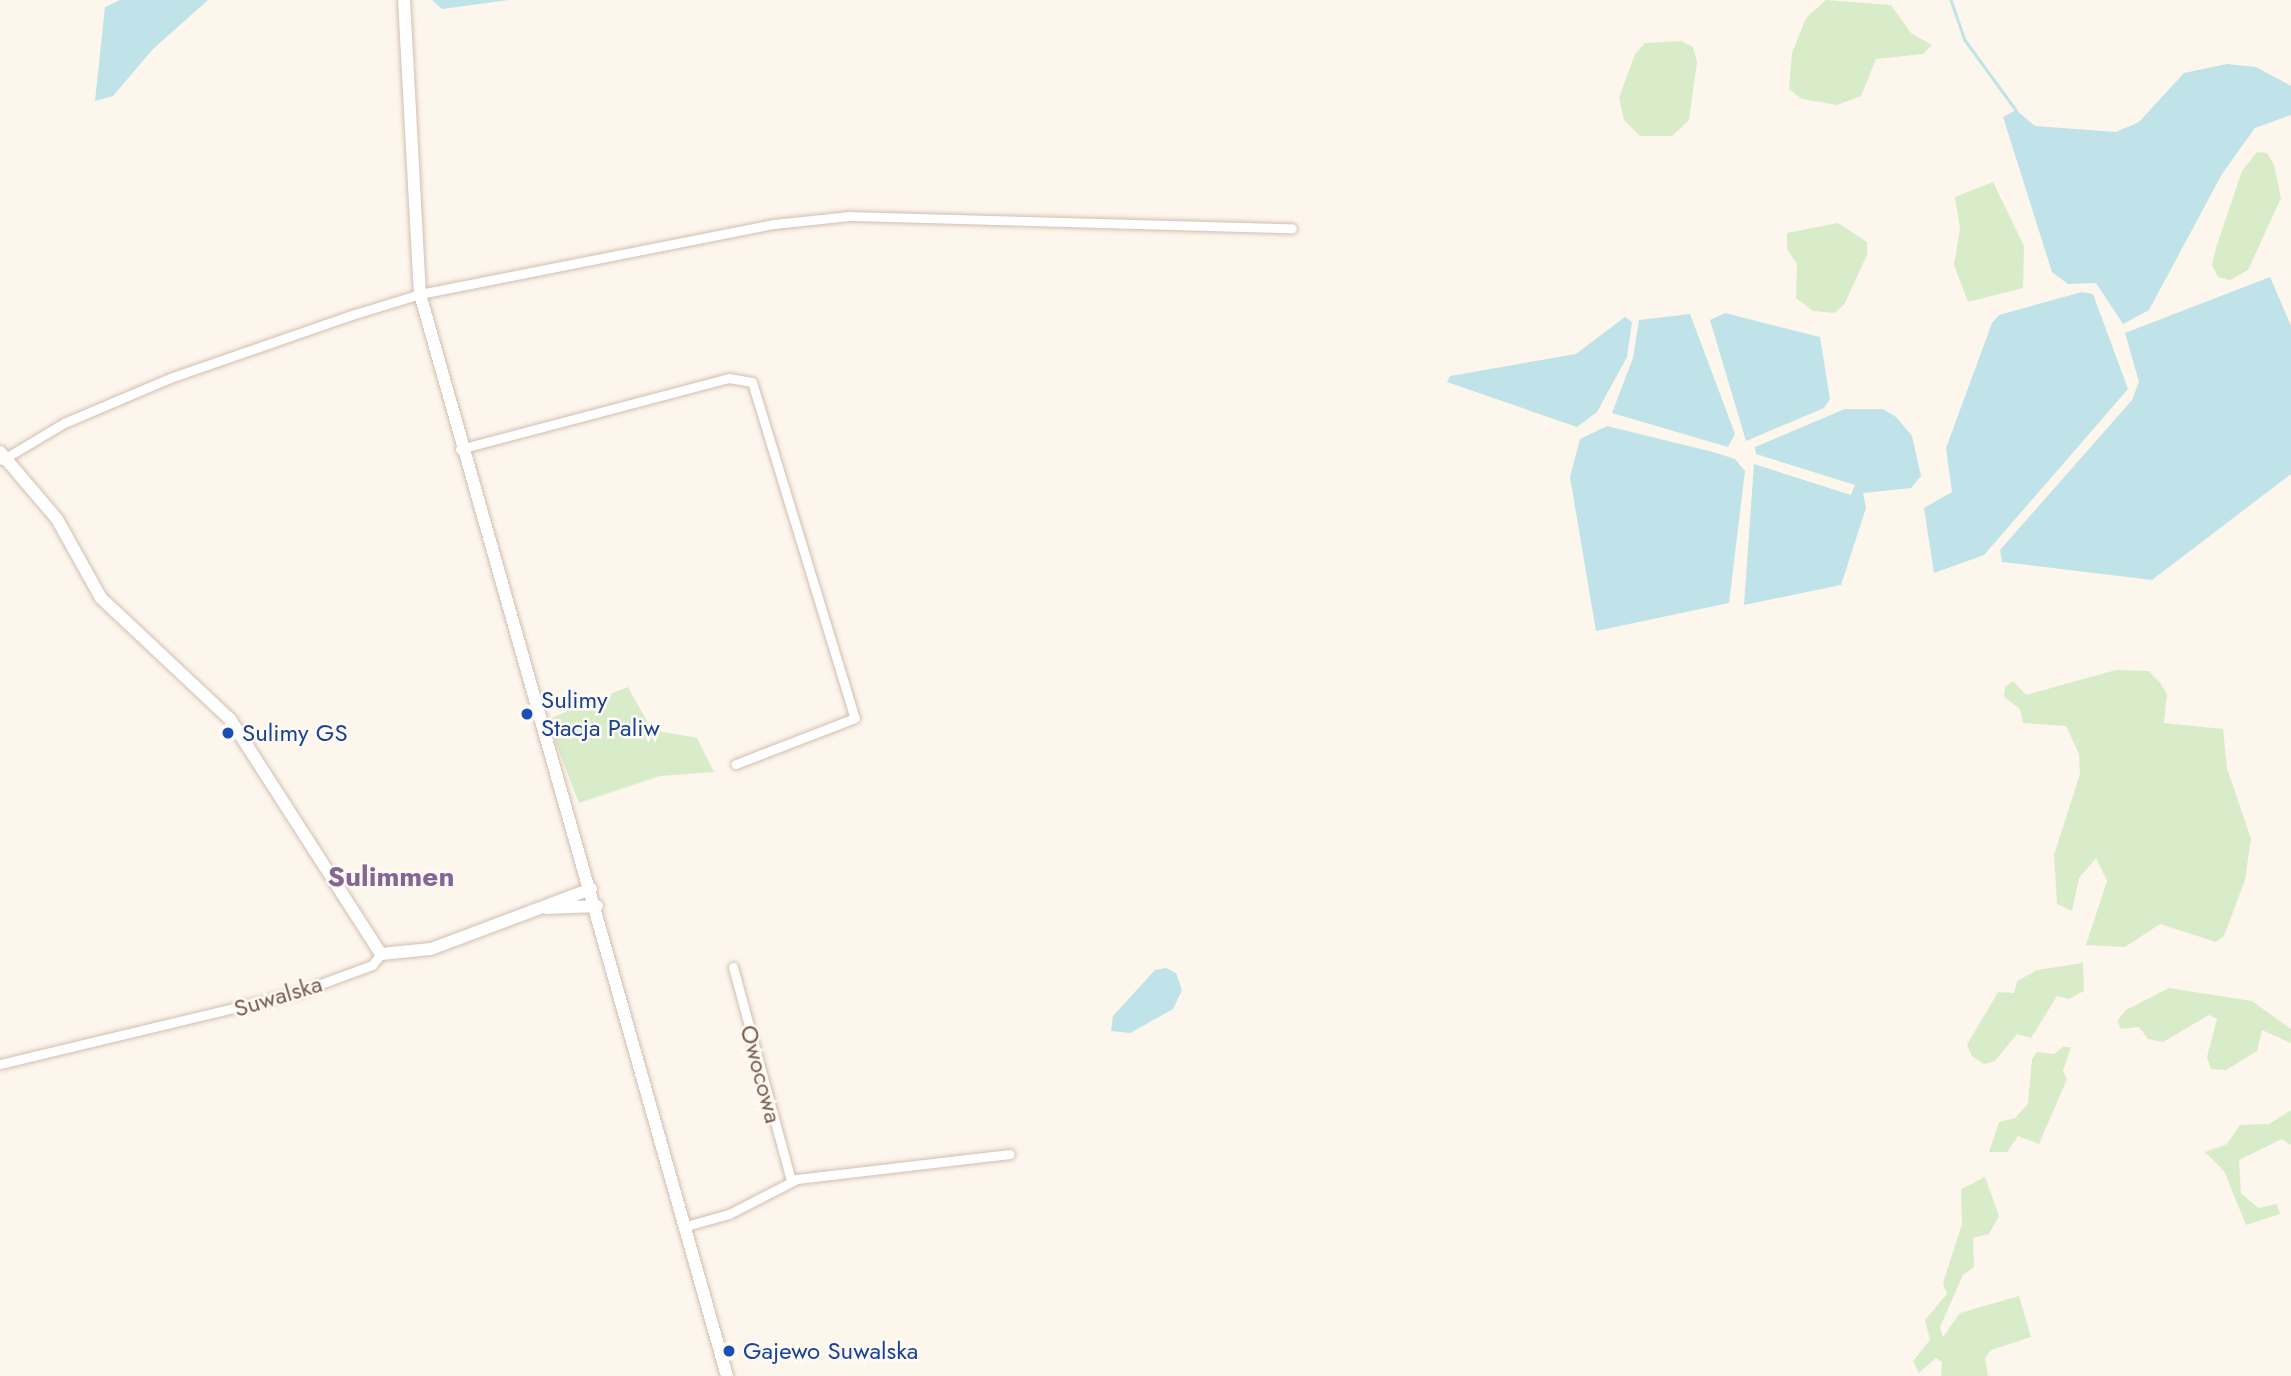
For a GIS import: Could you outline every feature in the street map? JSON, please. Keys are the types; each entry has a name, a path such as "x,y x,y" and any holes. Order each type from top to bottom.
{"street":[{"path":"404,0 420,294 460,449 597,906 727,1376"},
{"path":"591,889 547,908 415,953 381,954 230,719 101,598 57,519 2,457 64,423 170,378 420,294 774,224 850,216 1292,228"},
{"path":"460,449 729,378 752,382 855,718 736,764"},
{"path":"547,908 597,906"},
{"name":"Suwalska","path":"0,1064 299,992 372,965 381,954"},
{"name":"Owocowa","path":"733,967 791,1181"},
{"path":"686,1226 729,1214 791,1181 1010,1154"}],"green space":[{"path":"1826,0 1891,5 1911,33 1932,45 1923,54 1876,59 1861,96 1837,105 1802,99 1789,89 1792,53 1806,18"},
{"path":"1681,41 1693,47 1697,62 1689,120 1672,136 1640,136 1624,120 1619,98 1635,54 1645,43"},
{"path":"2257,152 2267,153 2274,165 2281,198 2248,270 2230,280 2218,277 2212,265 2216,248 2242,171"},
{"path":"1993,182 2024,246 2023,288 1968,302 1954,265 1960,229 1955,197"},
{"path":"1838,223 1867,242 1867,255 1844,305 1834,313 1813,311 1796,298 1797,264 1787,249 1787,233"},
{"path":"2116,670 2149,671 2161,684 2167,694 2164,723 2223,729 2227,768 2251,839 2245,880 2224,936 2216,942 2160,924 2125,947 2086,945 2107,881 2096,858 2079,878 2072,911 2057,904 2054,855 2080,774 2079,754 2066,726 2023,723 2020,709 2004,697 2005,687 2013,681 2026,695"},
{"path":"628,687 652,730 697,738 714,772 660,776 579,803 549,725 553,717"},
{"path":"2083,963 2084,991 2069,999 2057,996 2031,1038 2017,1034 1995,1061 1984,1064 1972,1056 1967,1045 1998,992 2014,993 2017,981 2037,970"},
{"path":"2169,988 2252,1001 2291,1029 2291,1043 2262,1030 2257,1051 2226,1070 2211,1069 2207,1057 2217,1019 2209,1015 2163,1042 2148,1039 2139,1027 2121,1029 2117,1021 2126,1010"},
{"path":"2063,1047 2071,1047 2063,1071 2067,1079 2039,1144 2018,1136 2007,1152 1989,1152 1999,1122 2015,1118 2028,1104 2032,1059 2037,1052 2054,1054"},
{"path":"2291,1110 2291,1145 2282,1139 2239,1160 2241,1193 2258,1208 2277,1204 2280,1214 2246,1225 2224,1171 2205,1152 2227,1144 2240,1125 2269,1124"},
{"path":"1985,1177 1999,1216 1989,1234 1973,1238 1974,1267 1963,1275 1940,1327 1943,1337 1960,1313 2019,1296 2031,1337 1991,1350 1985,1358 1988,1376 1941,1376 1942,1362 1936,1358 1919,1373 1913,1361 1930,1340 1925,1320 1947,1294 1943,1283 1962,1224 1961,1189"}],"water":[{"path":"120,0 208,0 153,49 113,96 95,101 105,7"},
{"path":"432,0 509,0 442,9"},
{"path":"2227,64 2256,67 2291,86 2291,115 2255,128 2222,174 2149,310 2123,324 2096,283 2068,284 2052,272 2003,117 2016,110 2035,126 2116,132 2139,122 2184,73"},
{"path":"2270,277 2291,326 2291,474 2152,580 2002,562 2000,550 2132,400 2139,382 2125,333"},
{"path":"2082,292 2093,294 2128,389 1984,555 1934,573 1924,508 1952,492 1946,448 1992,323 1999,315"},
{"path":"1725,313 1820,337 1830,399 1824,408 1746,441 1710,320"},
{"path":"1690,314 1735,434 1728,447 1612,413 1633,358 1639,320"},
{"path":"1625,317 1632,322 1627,357 1597,412 1577,427 1447,382 1450,376 1576,354"},
{"path":"1845,409 1883,409 1896,417 1912,436 1921,476 1911,488 1863,493 1866,508 1841,585 1744,605 1754,464 1851,495 1855,485 1756,454 1755,447"},
{"path":"1607,426 1735,459 1745,471 1729,603 1596,631 1570,477 1580,439"},
{"path":"1166,968 1176,973 1182,990 1173,1009 1130,1033 1111,1031 1113,1016 1155,970"}],"waterway":[{"path":"1951,0 1965,40 2016,110"}],"place":[{"name":"Sulimy Stacja Paliw","path":"527,714"},
{"name":"Sulimy GS","path":"228,733"},
{"name":"Gajewo Suwalska","path":"729,1351"}],"district":[{"name":"Sulimmen","path":"391,877"}]}
